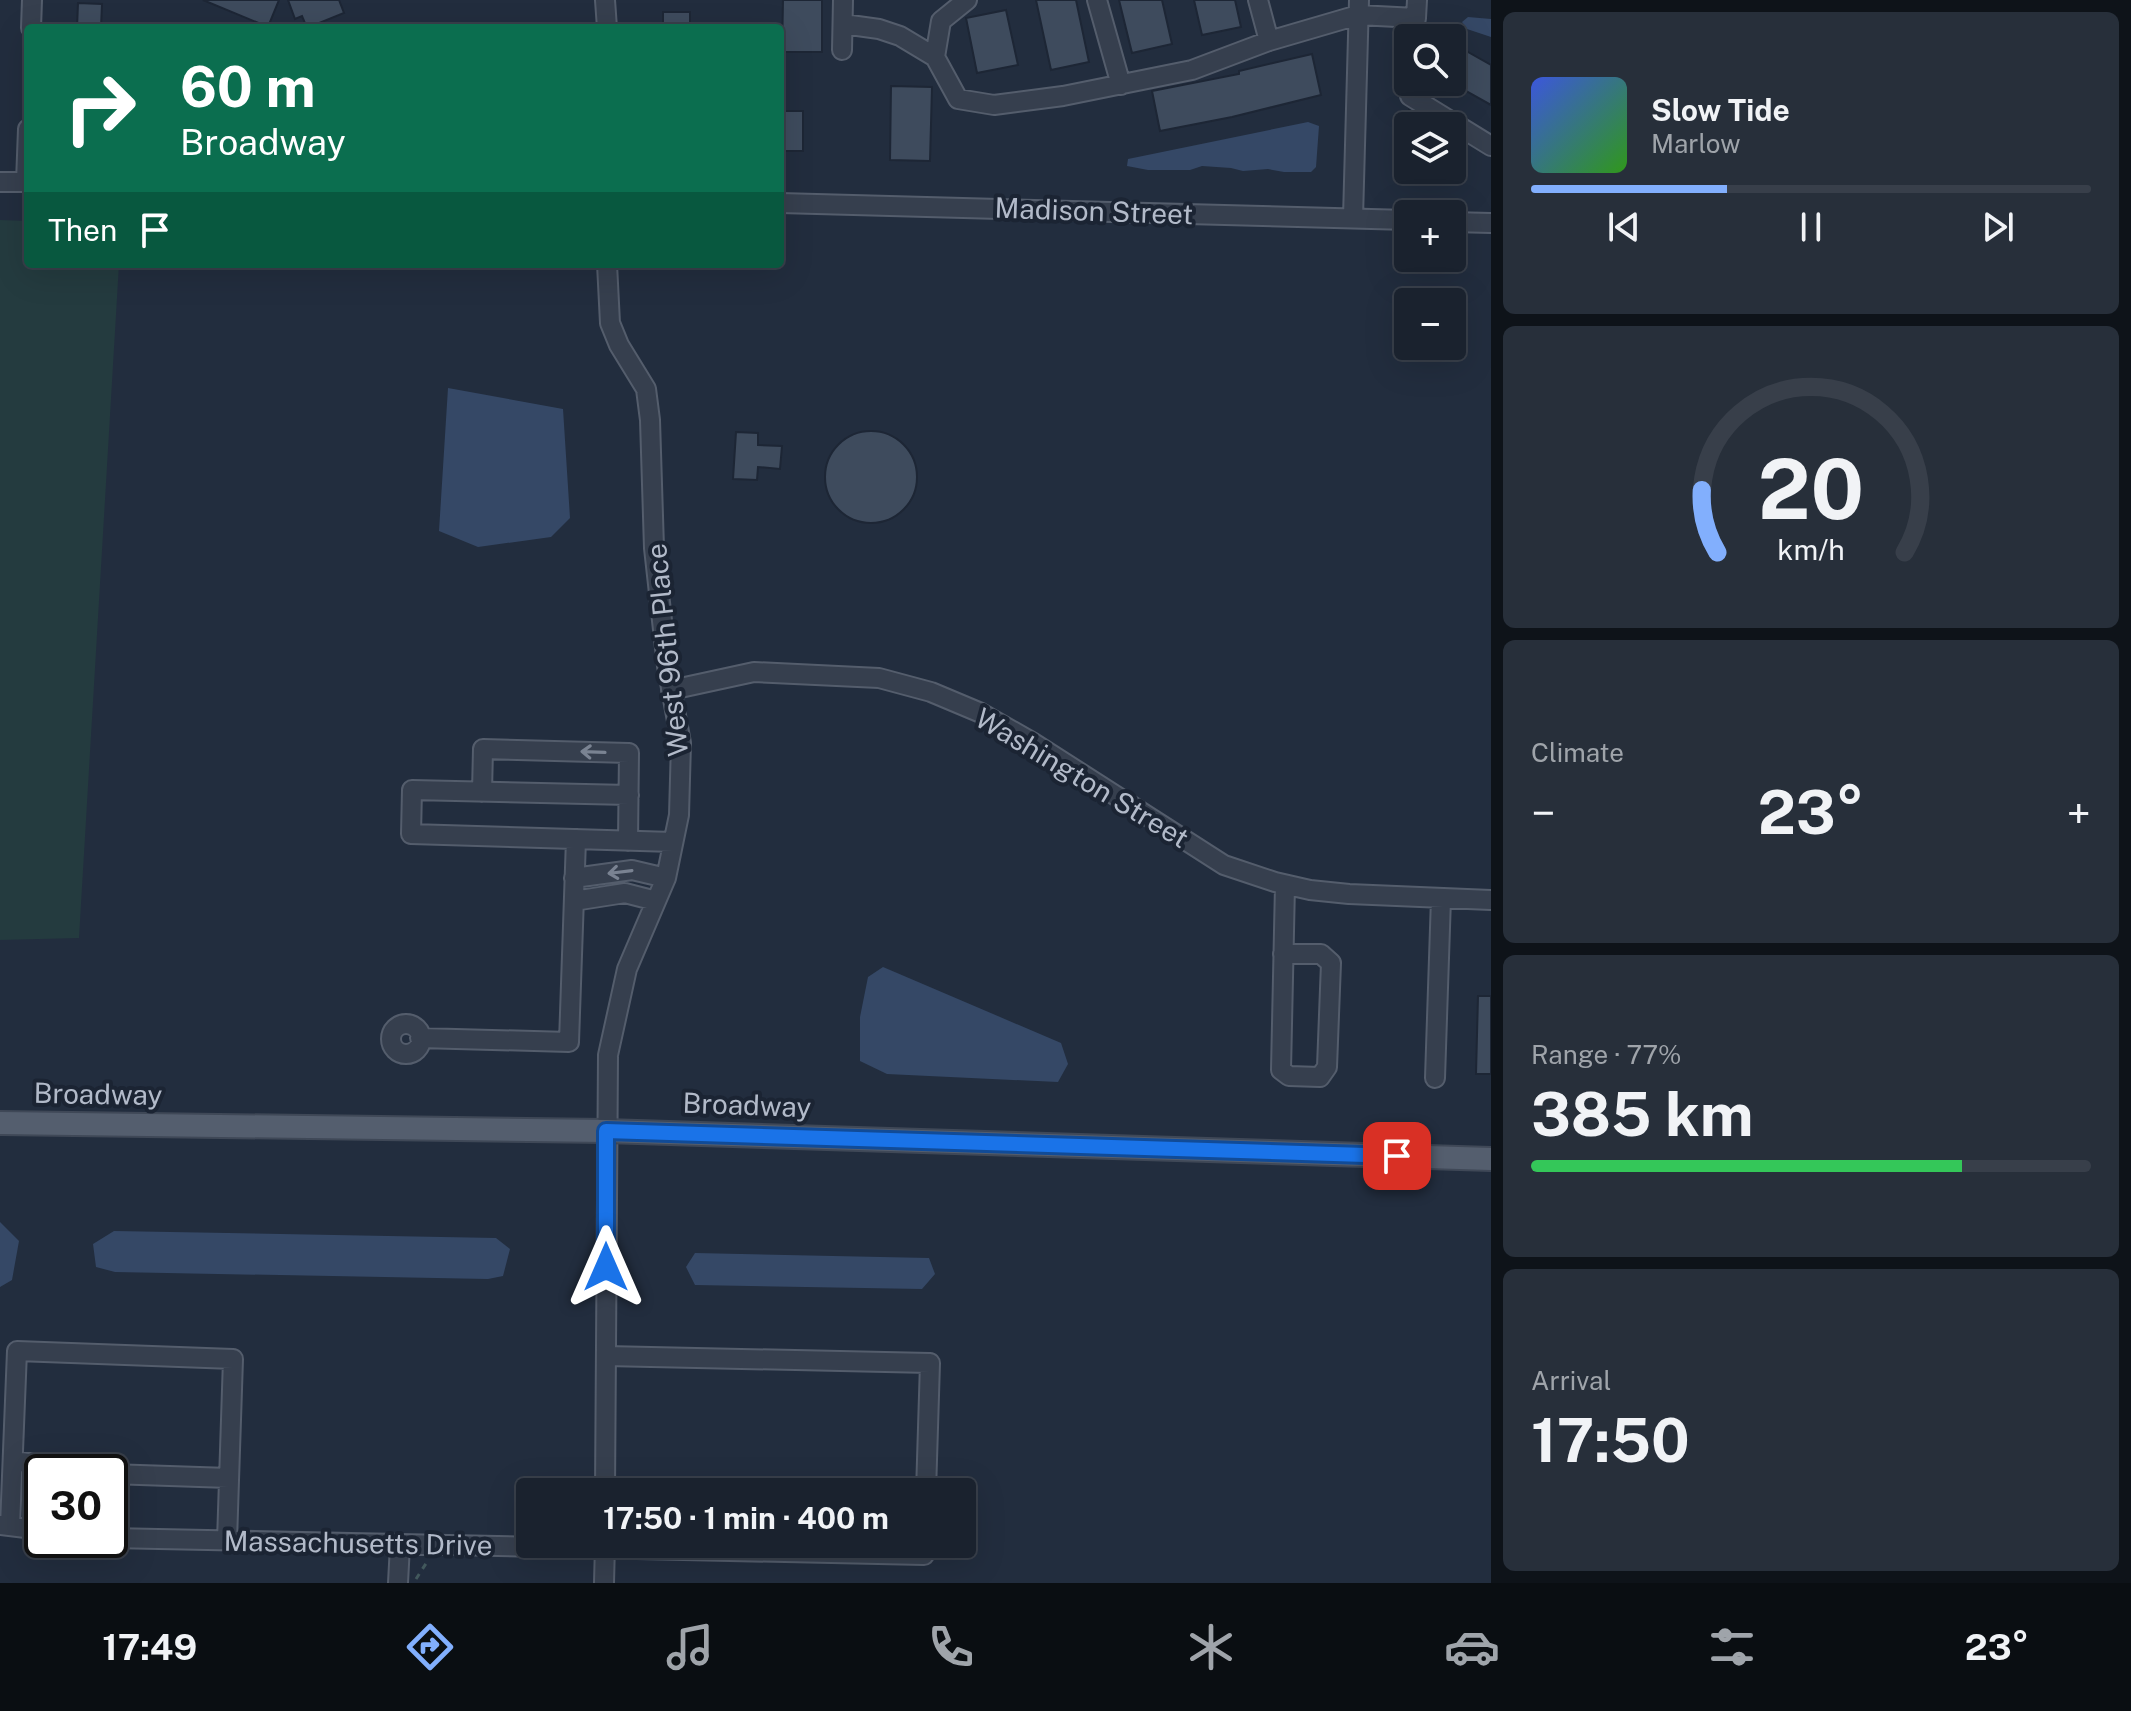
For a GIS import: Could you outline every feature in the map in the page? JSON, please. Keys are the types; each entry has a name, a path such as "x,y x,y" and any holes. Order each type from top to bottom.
{"main road":[{"name":"Broadway","path":"0,1123 606,1131 1491,1159"}],"street":[{"path":"31,24 32,0"},
{"path":"605,0 607,24"},
{"path":"842,50 843,0"},
{"path":"935,57 941,21 967,0"},
{"path":"1097,0 1121,85"},
{"path":"1258,0 1269,41"},
{"path":"843,24 879,29 900,36 935,57 958,99 994,105 1063,96 1192,70 1359,7 1416,9"},
{"path":"1353,218 1359,7"},
{"path":"1410,96 1491,146"},
{"path":"0,182 24,182"},
{"name":"Madison Street","path":"784,203 1394,219"},
{"path":"1466,222 1491,223"},
{"name":"West 96th Place","path":"605,1478 608,1055 627,969 666,878 679,815 681,743 671,690 654,548 650,420 646,389 619,345 610,323 607,268"},
{"name":"Washington Street","path":"671,690 754,672 879,678 931,692 981,713 1032,742 1224,865 1310,890 1491,900"},
{"path":"482,792 483,749 629,753 628,841"},
{"path":"629,795 412,790 411,834 673,842"},
{"path":"420,1038 569,1042 576,839"},
{"path":"574,878 632,870 666,878"},
{"path":"1283,954 1321,954 1331,963 1327,1067 1320,1077 1289,1076 1281,1070 1283,954 1285,885"},
{"path":"574,901 625,893 656,901"},
{"path":"1435,1078 1441,898"},
{"path":"5,1525 13,1461 17,1351 233,1359 227,1541"},
{"path":"606,1356 930,1363 926,1478"},
{"path":"13,1461 24,1462"},
{"path":"128,1475 229,1478"},
{"name":"Massachusetts Drive","path":"128,1538 516,1546"},
{"path":"398,1583 400,1545"},
{"path":"604,1583 605,1558"}],"path":[{"path":"413,1583 427,1562"}],"green space":[{"path":"0,220 24,221 24,268 119,268 79,938 0,940"}],"water":[{"path":"1468,17 1491,19 1491,37 1467,29 1462,22"},
{"path":"1308,122 1319,126 1316,167 1311,172 1243,171 1202,166 1190,170 1148,170 1127,166 1128,159"},
{"path":"448,388 563,409 570,518 551,537 478,547 439,531"},
{"path":"883,967 1061,1043 1068,1064 1058,1082 887,1074 860,1061 860,1017 868,977"},
{"path":"0,1222 19,1241 12,1280 0,1287"},
{"path":"114,1231 496,1238 510,1249 503,1276 488,1279 115,1272 96,1267 93,1244"},
{"path":"695,1253 929,1258 935,1274 922,1289 695,1285 686,1267"}],"building":[{"path":"203,0 279,0 269,24 261,24"},
{"path":"288,0 339,0 344,13 317,24 305,24 302,16 295,19"},
{"path":"783,0 822,0 822,52 784,52"},
{"path":"1036,0 1076,0 1089,62 1051,70"},
{"path":"1119,0 1162,0 1172,44 1132,53"},
{"path":"1194,0 1235,0 1241,27 1202,35"},
{"path":"78,3 102,4 101,24 77,24"},
{"path":"1006,10 1018,65 977,73 966,18"},
{"path":"663,12 690,12 690,24 663,24"},
{"path":"1466,51 1491,65 1491,105 1466,91"},
{"path":"1312,54 1321,95 1160,131 1152,91 1239,74 1239,71"},
{"path":"891,86 932,87 930,161 890,160"},
{"path":"784,111 803,111 803,151 784,151"},
{"path":"871,431 888,435 903,445 913,460 917,477 913,494 903,509 888,519 871,523 854,519 839,509 829,494 825,477 829,460 839,445 854,435"},
{"path":"736,432 758,433 758,445 782,446 780,469 758,467 757,480 733,479"},
{"path":"1478,996 1491,996 1491,1074 1476,1074"}],"route":[{"path":"606,1267 606,1131 1397,1156"}]}
